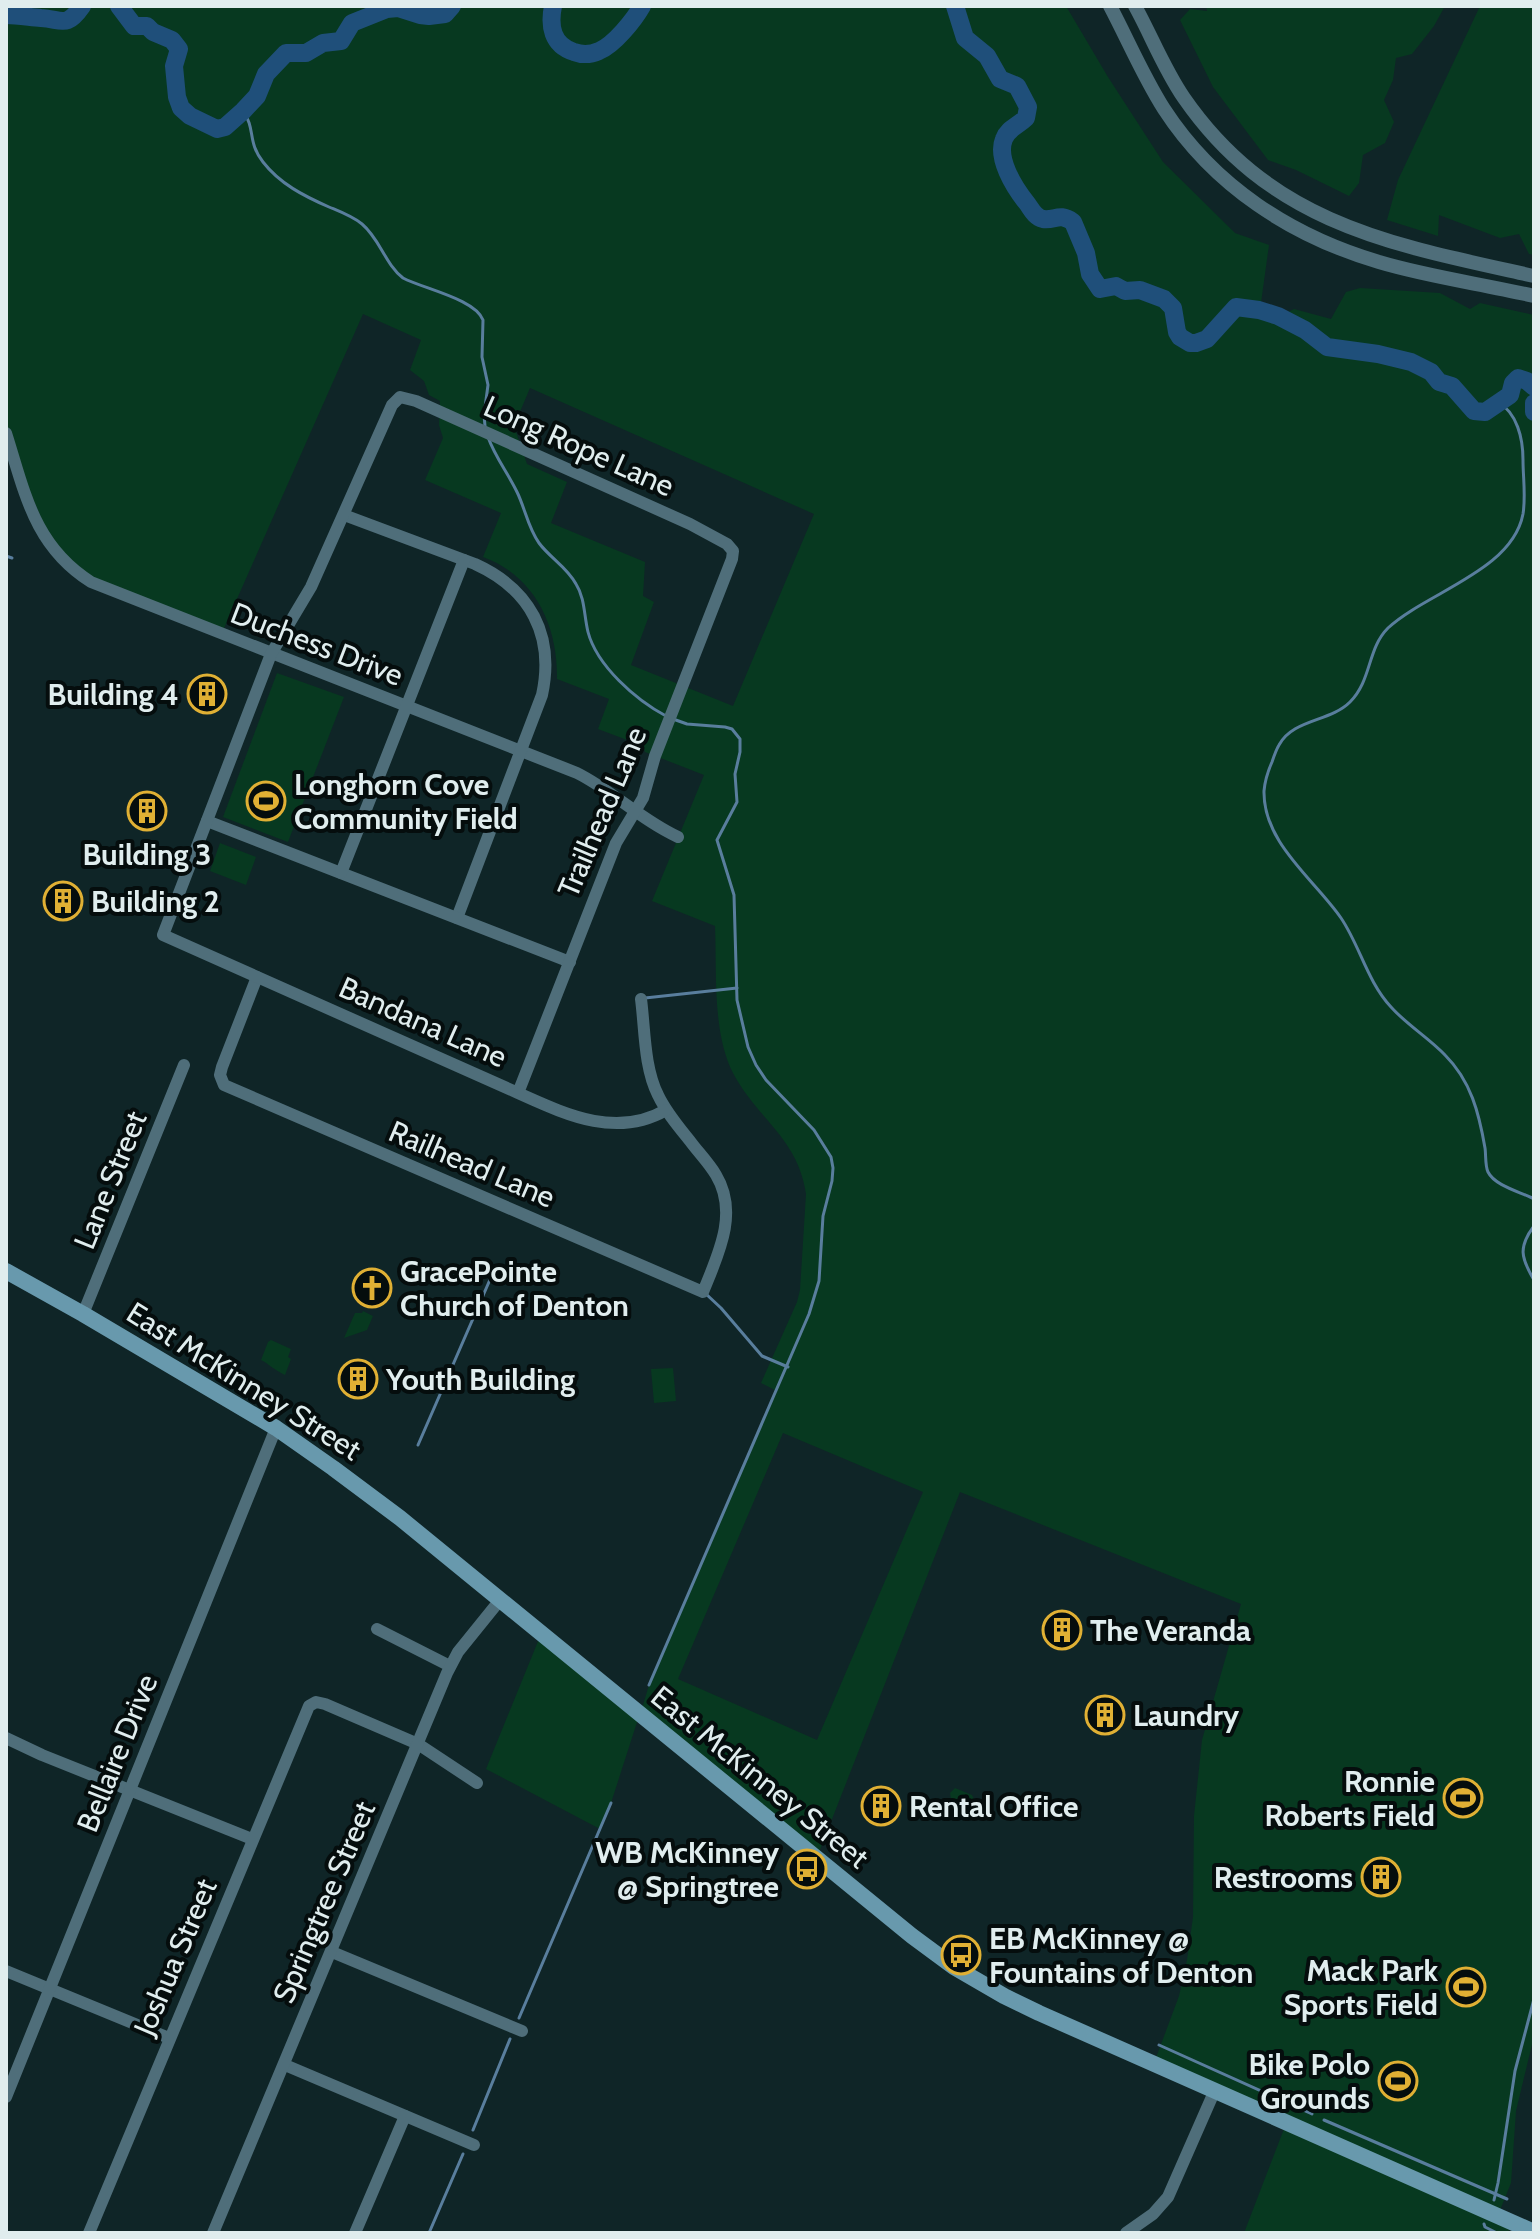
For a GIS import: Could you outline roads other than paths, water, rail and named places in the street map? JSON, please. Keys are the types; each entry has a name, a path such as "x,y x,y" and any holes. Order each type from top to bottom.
{"main road":[{"name":"East McKinney Street","path":"6,1271 276,1428 377,1500 884,1915 954,1967 1039,2013 1534,2232"}],"street":[{"path":"1110,6 1137,64 1165,110 1207,163 1253,203 1280,221 1342,250 1381,262 1534,296"},
{"path":"1135,6 1157,53 1183,97 1225,147 1266,183 1305,208 1350,229 1443,256 1534,276"},
{"name":"Long Rope Lane","path":"344,515 392,405 400,397 690,524 727,544 733,551"},
{"name":"Duchess Drive","path":"6,433 36,523 49,545 68,566 91,582 581,775 655,826 678,837"},
{"path":"457,918 537,708 544,683 545,658 539,630 521,594 496,575 344,515 311,587 271,654 207,821 570,962"},
{"name":"Trailhead Lane","path":"518,1093 616,843 645,793 655,756 733,551"},
{"path":"341,873 464,560"},
{"name":"Bandana Lane","path":"207,821 163,935 566,1114 600,1123 631,1123 649,1119 666,1110"},
{"name":"Railhead Lane","path":"257,977 222,1067 221,1081 229,1087 703,1292 721,1248 726,1219 723,1189 716,1174 666,1110"},
{"path":"641,999 648,1063 656,1092 666,1110"},
{"name":"Lane Street","path":"83,1314 184,1065"},
{"name":"Bellaire Drive","path":"6,2097 276,1428"},
{"name":"Springtree Street","path":"213,2233 450,1666 500,1600"},
{"path":"377,1629 450,1666"},
{"name":"Joshua Street","path":"89,2233 305,1712 313,1703 325,1704 418,1744"},
{"path":"6,1738 252,1839"},
{"path":"418,1744 477,1783"},
{"path":"332,1952 522,2031"},
{"path":"6,1971 169,2038"},
{"path":"285,2065 474,2145"},
{"path":"1133,2231 1157,2210 1171,2192 1215,2090"},
{"path":"355,2233 405,2116"}],"waterway":[{"path":"6,15 63,21 72,18 82,6"},
{"path":"119,6 134,26 147,26 172,40 179,49 174,66 181,108 217,129 225,127 257,96 266,74 286,53 306,53 323,43 341,41 352,23 387,9 398,8 429,16 445,14 452,6"},
{"path":"553,6 552,27 557,40 567,49 586,54 599,51 611,43 642,6"},
{"path":"955,6 965,38 987,56 1000,79 1017,86 1028,107 1026,118 1008,132 1002,147 1004,163 1012,180 1037,216 1043,219 1064,218 1073,222 1086,253 1090,274 1100,289 1116,286 1125,291 1140,290 1164,299 1173,308 1177,332 1190,343 1207,339 1236,307 1278,316 1305,330 1327,347 1411,362 1431,372 1439,382 1452,386 1474,411 1485,412 1510,395 1518,378 1534,387"},
{"path":"243,111 258,155 277,177 302,194 362,224 403,278 460,300 478,313 483,320 482,357 488,385 485,426"},
{"path":"1498,402 1514,419 1522,443 1524,507 1516,534 1486,566 1388,628 1376,645 1362,684 1350,702 1332,714 1302,725 1285,737 1275,753 1264,791 1266,810 1281,844 1341,918 1383,997 1397,1014 1445,1055 1468,1087 1477,1110 1486,1167 1491,1177 1534,1199"},
{"path":"1534,403 1534,412"},
{"path":"488,437 517,492 535,537 579,589 588,632 600,657 619,681 666,716"},
{"path":"6,556 12,558"},
{"path":"649,1685 809,1314 819,1281 823,1216 833,1168 831,1157 814,1130 766,1080 756,1065 748,1047 737,1000 734,895 717,840 737,802 735,774 740,739 732,729 687,724 673,719"},
{"path":"645,998 737,988"},
{"path":"1534,1226 1525,1240 1523,1253 1534,1280"},
{"path":"418,1445 492,1275"},
{"path":"706,1294 762,1356 788,1367"},
{"path":"519,2018 611,1803"},
{"path":"1494,2200 1515,2071 1534,1999"},
{"path":"473,2130 510,2039"},
{"path":"1159,2045 1312,2114"},
{"path":"1324,2120 1507,2199"},
{"path":"429,2233 463,2154"},
{"path":"1484,2224 1497,2233"}],"place":[{"name":"Building 4","path":"207,694"},
{"name":"Longhorn Cove Community Field","path":"266,801"},
{"name":"Building 3","path":"147,811"},
{"name":"Building 2","path":"63,901"},
{"name":"GracePointe Church of Denton","path":"372,1288"},
{"name":"Youth Building","path":"358,1379"},
{"name":"The Veranda","path":"1062,1630"},
{"name":"Laundry","path":"1105,1715"},
{"name":"Ronnie Roberts Field","path":"1463,1798"},
{"name":"Rental Office","path":"881,1806"},
{"name":"WB McKinney @ Springtree","path":"807,1869"},
{"name":"Restrooms","path":"1381,1877"},
{"name":"EB McKinney @ Fountains of Denton","path":"961,1955"},
{"name":"Mack Park Sports Field","path":"1466,1987"},
{"name":"Bike Polo Grounds","path":"1398,2081"}]}
